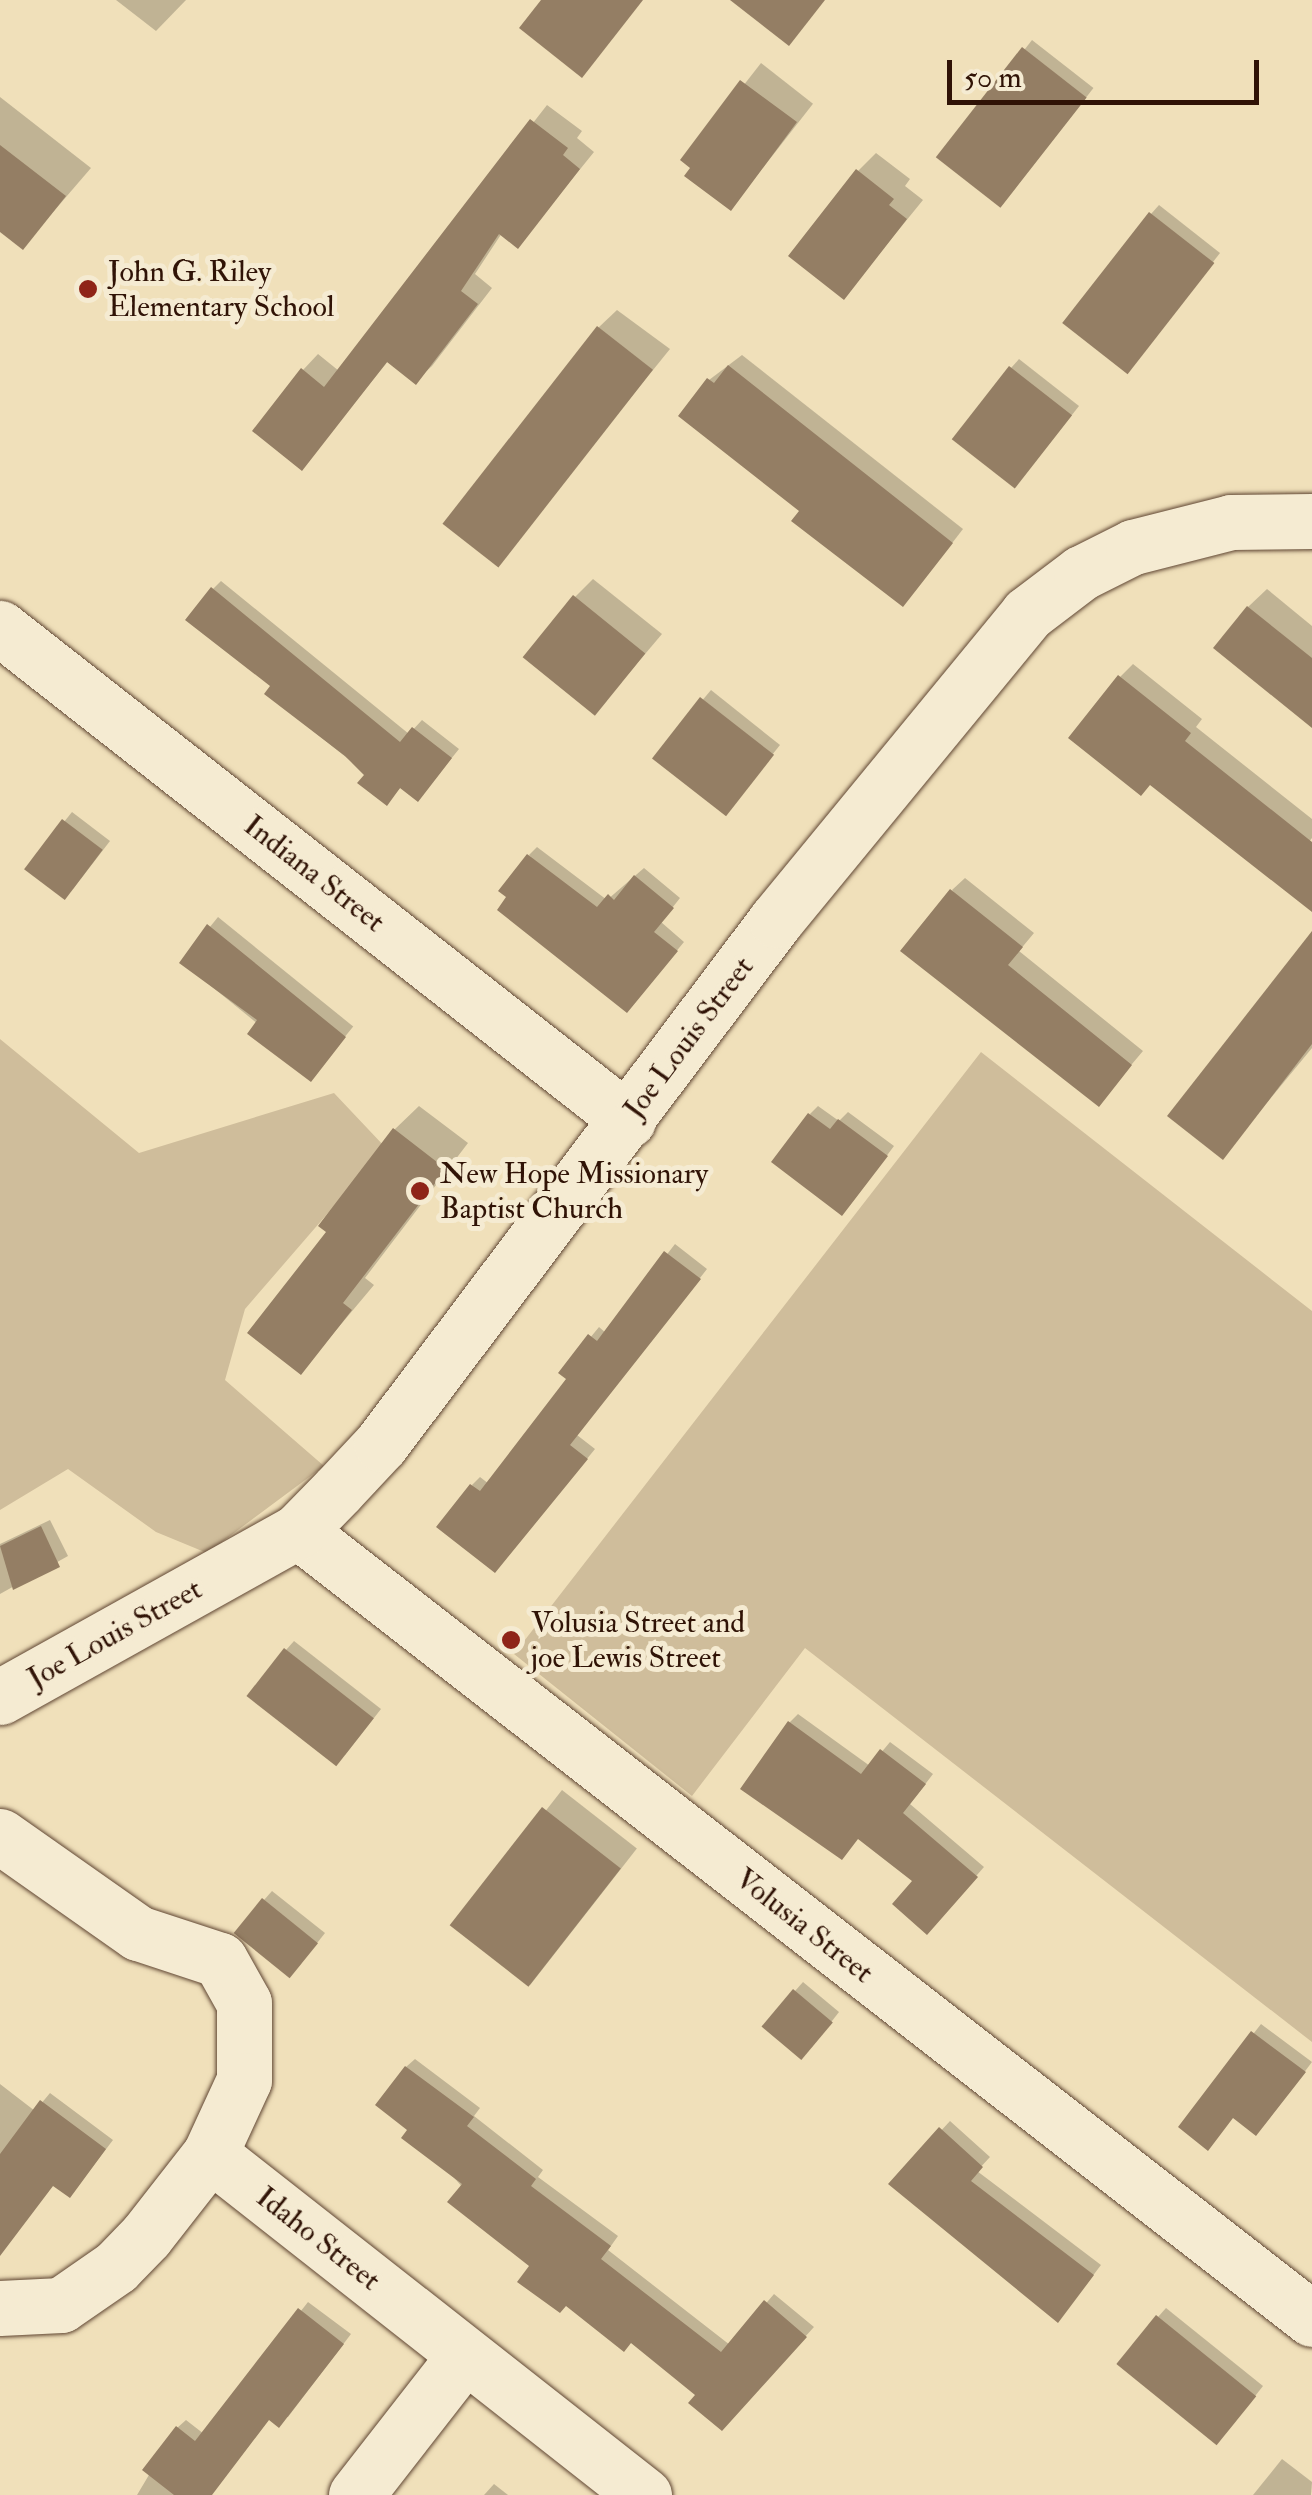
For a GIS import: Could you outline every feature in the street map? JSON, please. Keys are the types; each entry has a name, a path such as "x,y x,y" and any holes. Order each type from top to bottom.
{"street":[{"name":"Joe Louis Street","path":"0,1696 298,1531 381,1444 776,920 1028,614 1082,573 1133,547 1232,522 1312,521"},
{"name":"Indiana Street","path":"0,628 628,1120"},
{"name":"Volusia Street","path":"298,1531 1312,2319"},
{"path":"0,1836 138,1932 220,1960 244,2003 244,2080 210,2154 116,2267 61,2305 0,2308"},
{"name":"Idaho Street","path":"210,2154 644,2495"},
{"path":"356,2495 465,2355"}],"shaded area":[{"path":"0,1039 139,1153 334,1093 385,1147 245,1309 225,1380 324,1466 207,1553 156,1532 68,1469 0,1510"},
{"path":"981,1052 1312,1311 1312,2042 805,1648 692,1796 514,1654"}],"building":[{"path":"541,0 643,0 582,78 519,28"},
{"path":"730,0 825,0 789,46"},
{"path":"1022,47 1087,97 1000,208 936,157"},
{"path":"740,80 797,122 731,211 684,176 690,168 680,160"},
{"path":"530,119 568,148 563,155 580,169 518,249 499,234 461,291 478,304 416,385 387,362 302,471 252,431 301,368 324,387"},
{"path":"0,145 66,196 23,250 0,232"},
{"path":"856,169 894,199 889,205 907,219 844,300 788,256"},
{"path":"1149,212 1214,263 1128,374 1062,323"},
{"path":"597,326 653,370 498,568 442,524"},
{"path":"728,365 953,543 903,607 791,521 799,511 678,416 707,378 714,383"},
{"path":"1009,366 1072,415 1015,489 952,439"},
{"path":"211,587 400,742 412,727 452,758 418,802 400,788 387,806 357,783 364,775 345,756 264,694 270,686 185,620"},
{"path":"573,595 645,654 595,716 523,657"},
{"path":"1247,606 1312,658 1312,728 1213,648"},
{"path":"1118,675 1191,733 1185,741 1312,842 1312,912 1150,785 1141,796 1068,738"},
{"path":"700,697 774,755 726,816 652,758"},
{"path":"62,819 103,850 65,900 24,869"},
{"path":"527,854 597,907 608,894 614,900 634,875 674,908 654,932 678,951 627,1013 497,910 506,897 498,891"},
{"path":"950,889 1023,947 1008,965 1132,1065 1099,1107 900,951"},
{"path":"207,924 346,1037 311,1082 247,1034 257,1020 179,963"},
{"path":"1312,931 1312,1044 1223,1160 1167,1116"},
{"path":"808,1113 830,1129 838,1119 888,1156 842,1216 771,1162"},
{"path":"393,1128 446,1169 343,1303 352,1310 301,1375 247,1333 326,1232 318,1226"},
{"path":"664,1251 701,1279 570,1445 588,1459 495,1573 436,1527 470,1484 480,1491 566,1379 558,1373 588,1334 597,1341"},
{"path":"41,1526 60,1567 13,1590 0,1546"},
{"path":"284,1648 374,1718 336,1766 246,1696"},
{"path":"788,1721 861,1774 880,1749 926,1784 903,1813 978,1877 927,1935 892,1904 912,1881 858,1839 842,1860 740,1789"},
{"path":"542,1807 621,1869 528,1987 450,1925"},
{"path":"262,1898 318,1943 290,1978 234,1933"},
{"path":"793,1989 833,2022 801,2060 762,2027"},
{"path":"1251,2031 1306,2072 1256,2136 1233,2118 1208,2151 1178,2127"},
{"path":"405,2066 474,2117 467,2126 536,2179 531,2186 611,2246 601,2259 721,2352 764,2300 807,2337 722,2431 688,2403 695,2395 631,2343 624,2352 566,2306 560,2313 517,2282 529,2266 447,2202 462,2184 401,2138 407,2130 375,2105"},
{"path":"40,2100 106,2149 70,2198 53,2186 0,2256 0,2154"},
{"path":"939,2127 983,2167 971,2181 1094,2275 1058,2323 888,2184"},
{"path":"298,2308 344,2344 279,2428 269,2420 212,2495 174,2495 142,2470 176,2426 195,2441"},
{"path":"1156,2315 1256,2396 1217,2445 1116,2364"}],"place":[{"name":"John G. Riley Elementary School","path":"88,289"},
{"name":"New Hope Missionary Baptist Church","path":"420,1191"},
{"name":"Volusia Street and joe Lewis Street","path":"511,1640"}]}
